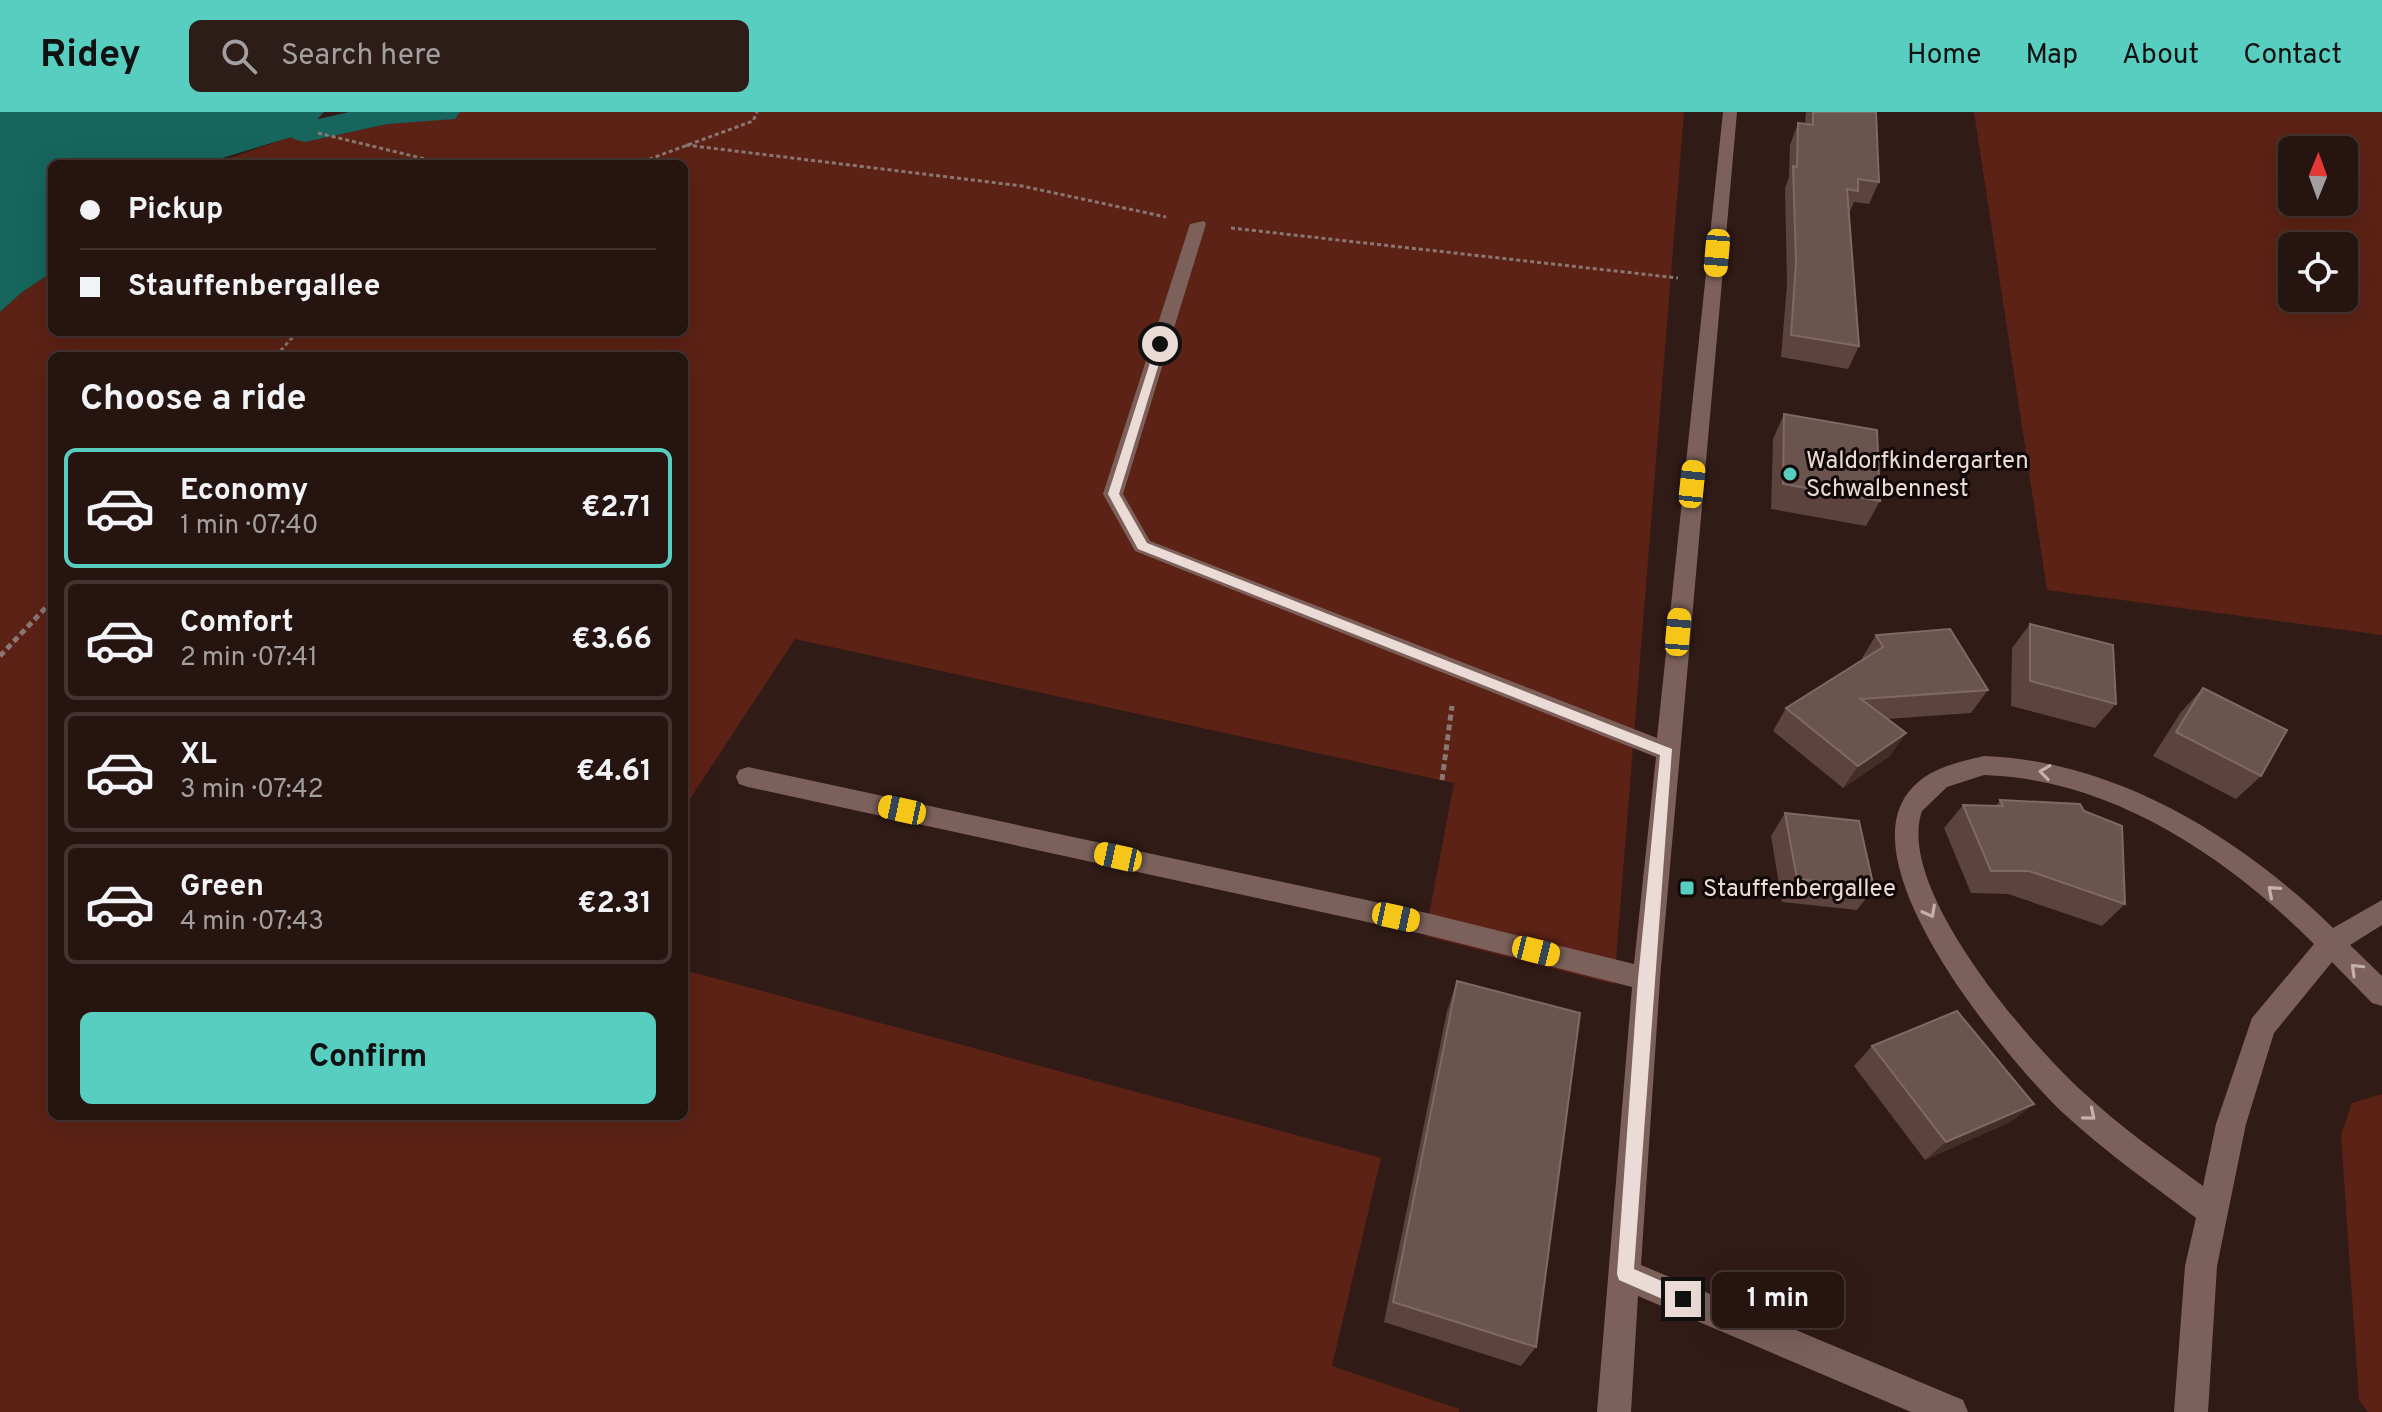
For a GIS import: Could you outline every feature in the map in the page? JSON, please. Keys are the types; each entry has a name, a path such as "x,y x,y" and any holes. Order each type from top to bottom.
{"street":[{"path":"1614,1412 1646,979 1730,112"},
{"path":"1198,224 1113,494 1142,546 1667,752"},
{"path":"2211,1211 2056,1086 2004,1025 1951,952 1919,891 1905,842 1910,811 1925,786 1962,768 2007,766 2060,774 2144,805 2213,845 2273,889 2382,994"},
{"path":"748,777 1427,924 1646,979"},
{"path":"2191,1412 2201,1266 2211,1211 2231,1124 2262,1027 2330,944 2382,911"},
{"path":"1625,1274 1951,1412"}],"path":[{"path":"647,160 753,121 757,112"},
{"path":"318,133 429,160"},
{"path":"280,352 294,336"},
{"path":"0,656 48,605"},
{"path":"1442,780 1457,670"}],"shaded area":[{"path":"366,112 1684,112 1614,984 1425,936 1454,783 795,639 688,802 688,352 48,352 48,1120 688,1120 688,971 1381,1158 1332,1366 1459,1409 1459,1412 0,1412 0,312 48,275 48,336 688,336 688,160 224,160 304,132 312,125"},
{"path":"1974,112 2382,112 2382,635 2047,590"},
{"path":"2382,1094 2382,1412 2368,1412 2359,1400 2341,1135 2352,1103"}],"water":[{"path":"0,112 324,112 305,133 219,160 48,160 48,275 0,312"}],"building":[{"path":"1813,112 1876,112 1879,182 1858,179 1858,191 1847,189 1859,346 1791,335 1796,262 1793,166 1797,167 1798,123 1813,125"},
{"path":"1784,414 1877,430 1880,501 1783,484"},
{"path":"2030,624 2113,645 2116,704 2030,681"},
{"path":"1950,629 1988,690 1861,699 1906,733 1858,766 1786,708 1883,647 1876,635"},
{"path":"2203,688 2287,730 2261,776 2176,732"},
{"path":"2000,800 2080,804 2084,811 2122,826 2125,904 2029,871 1991,871 1963,805 2003,806"},
{"path":"1785,813 1859,821 1874,888 1797,879"},
{"path":"1457,981 1580,1013 1536,1347 1393,1302"},
{"path":"1957,1011 2034,1104 1946,1142 1872,1046"}],"waterway":[{"path":"305,132 387,114 443,112"}],"place":[{"name":"Waldorfkindergarten Schwalbennest","path":"1790,474"},
{"name":"Stauffenbergallee","path":"1687,888"}],"route":[{"path":"1160,344 1113,494 1142,546 1667,752 1646,979 1625,1274 1683,1299"}]}
